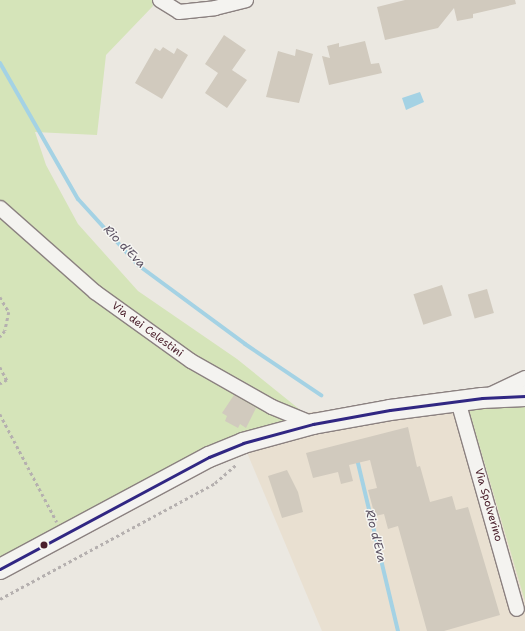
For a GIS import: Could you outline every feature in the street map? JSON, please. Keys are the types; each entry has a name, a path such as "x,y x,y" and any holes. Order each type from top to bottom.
{"main road":[{"path":"0,570 209,457 243,443 313,424 482,398 525,396"}],"street":[{"path":"160,0 179,12 215,8 246,0"},
{"name":"Via dei Celestini","path":"0,208 95,292 191,361 272,407 313,424"},
{"path":"482,398 525,378"},
{"name":"Via Spolverino","path":"458,402 517,609"}],"path":[{"path":"0,297 9,312 5,332 0,337"},
{"path":"0,367 7,380 0,384"},
{"path":"0,414 64,535"},
{"path":"0,599 215,483 242,458"}],"shaded area":[{"path":"472,392 525,579 525,631 322,631 243,443 304,413"}],"green space":[{"path":"0,0 152,0 153,6 106,55 97,135 35,132 46,165 78,224 138,291 237,359 304,413 0,569"},
{"path":"525,405 525,601 469,410"}],"water":[{"path":"420,92 424,102 406,110 402,98"}],"building":[{"path":"405,0 515,0 516,4 473,14 473,18 457,21 454,8 438,28 385,40 377,7"},
{"path":"224,35 246,50 232,70 247,80 227,108 205,93 218,73 205,64"},
{"path":"365,41 371,64 379,63 382,73 329,85 322,56 330,58 327,46 339,43 339,47"},
{"path":"163,47 174,54 177,48 188,55 162,99 135,83 155,48 160,51"},
{"path":"296,49 313,54 299,103 266,97 278,51 295,56"},
{"path":"442,285 452,315 423,325 413,294"},
{"path":"487,289 494,313 475,319 468,295"},
{"path":"234,395 256,408 246,428 240,424 238,428 225,421 227,416 222,413"},
{"path":"408,427 417,467 420,466 430,502 452,496 456,510 468,507 500,615 444,631 427,631 398,526 388,529 384,514 375,516 368,490 377,488 370,460 349,465 353,481 341,484 338,472 313,478 306,453"},
{"path":"287,470 298,492 303,512 282,518 268,476"}],"waterway":[{"name":"Rio d'Eva","path":"0,63 78,199 138,265 245,344 321,395"},
{"name":"Rio d'Eva","path":"357,459 398,631"}],"transit line":[{"path":"0,569 209,457 243,443 313,424 390,410 482,398 525,396"}]}
